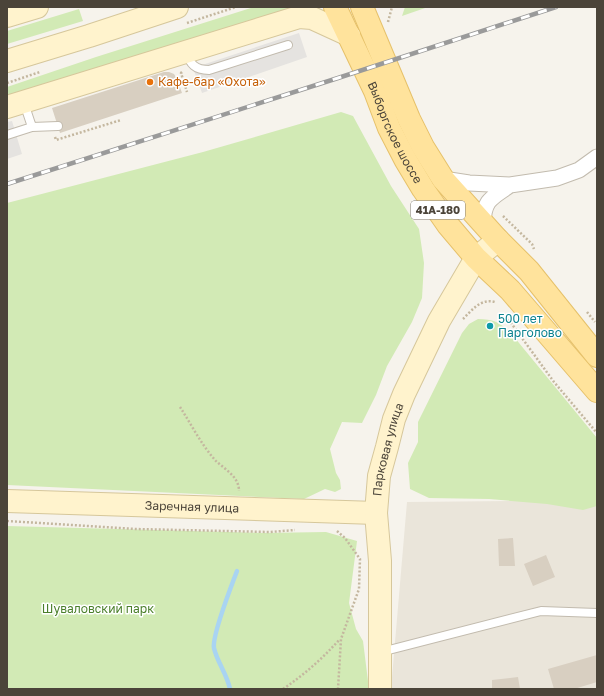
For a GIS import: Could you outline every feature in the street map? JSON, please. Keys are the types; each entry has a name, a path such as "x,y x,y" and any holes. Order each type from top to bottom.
{"main road":[{"name":"Выборгское шоссе","path":"335,7 375,91 389,128 423,189 448,225 476,258 510,290 597,391"},
{"name":"Выборгское шоссе","path":"369,13 409,119 423,148 443,179 498,240 529,271 597,356"}],"street":[{"path":"7,16 37,7"},
{"path":"7,60 89,36 177,7"},
{"path":"15,104 128,74 185,51 299,17 318,20 349,35"},
{"path":"443,179 469,183 510,185 557,178 579,170 597,157"},
{"path":"483,223 483,211 488,201 510,185"},
{"name":"Парковая улица","path":"380,689 380,653 370,560 379,476 394,419 404,394 439,320 476,258 498,240"},
{"name":"Заречная улица","path":"7,501 376,513"}],"lane":[{"path":"185,51 193,66 201,70 209,70 288,45"},
{"path":"15,104 32,127"},
{"path":"7,135 32,127 55,127"},
{"path":"380,653 541,611 597,613"}],"path":[{"path":"181,73 187,92"},
{"path":"55,127 56,140 121,120"},
{"path":"461,321 482,302 489,300 496,302"},
{"path":"505,315 554,382 597,433"},
{"path":"180,407 215,459 235,478 239,487 239,508"},
{"path":"7,521 135,530 270,532 298,530"},
{"path":"333,530 339,532 370,560 341,639 338,689"},
{"path":"282,689 317,663 341,639"}],"shaded area":[{"path":"299,33 307,57 202,93 193,68"},
{"path":"12,121 22,154 7,159 7,122"},
{"path":"597,500 597,689 391,689 407,502"}],"green space":[{"path":"254,7 291,7 292,9 7,99 7,87"},
{"path":"405,7 428,7 402,16"},
{"path":"79,9 83,21 7,44 7,31"},
{"path":"341,112 353,116 391,186 419,229 424,263 422,298 412,322 387,366 376,395 362,423 342,422 330,449 336,473 340,480 341,489 335,492 325,489 304,499 7,485 7,203 203,152"},
{"path":"478,319 496,322 510,332 597,438 597,506 583,510 547,504 489,499 429,498 410,489 408,463 418,442 418,422 462,333 469,324"},
{"name":"Шуваловский парк","path":"7,526 263,533 326,532 357,541 349,603 356,629 363,641 369,689 7,689"}],"building":[{"path":"164,72 174,74 182,93 60,133 52,108"},
{"path":"513,538 515,566 499,566 498,539"},
{"path":"546,555 555,577 533,586 524,564"},
{"path":"597,655 597,682 574,689 554,689 548,669"},
{"path":"518,677 520,689 492,689 492,680"}],"waterway":[{"path":"230,689 227,678 215,653 214,642 223,610 237,571"}],"railway":[{"path":"7,184 556,7"}],"place":[{"name":"Кафе-бар «Охота»","path":"150,82"},
{"name":"500 лет Парголово","path":"490,326"}]}
